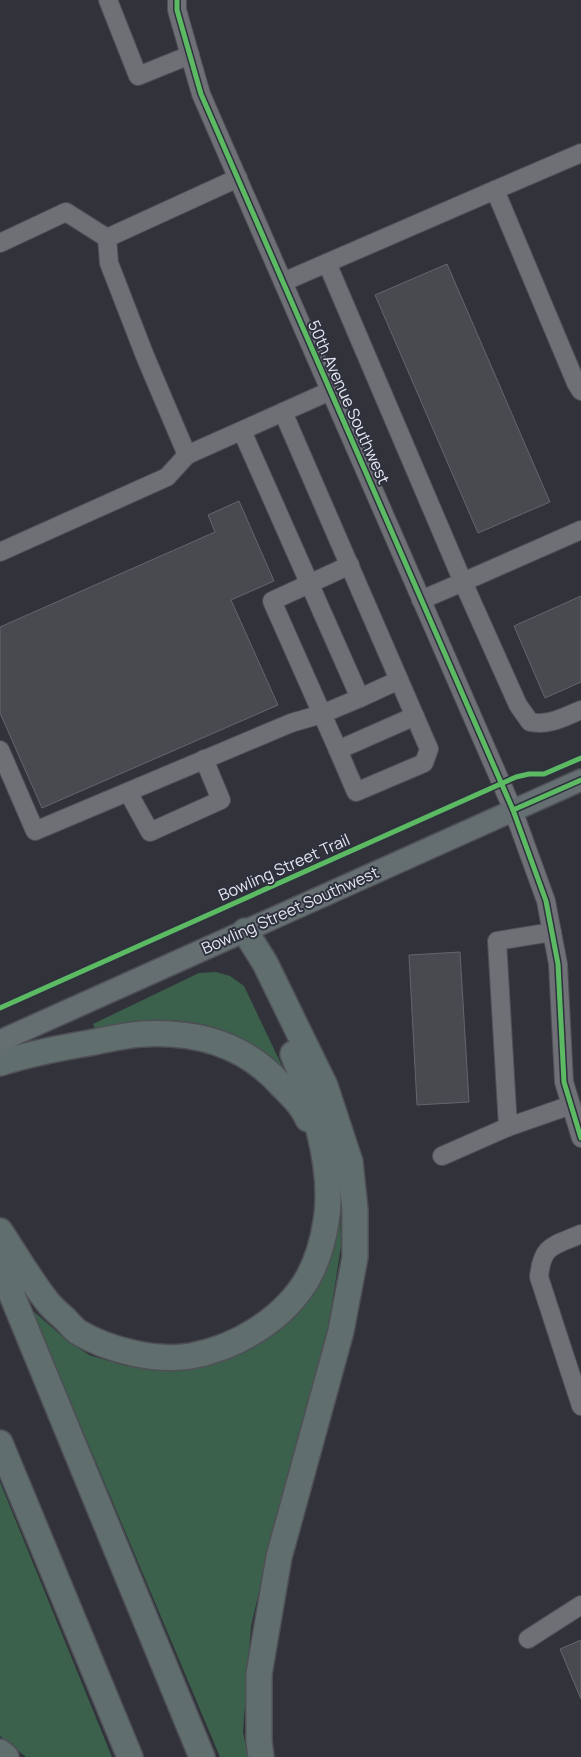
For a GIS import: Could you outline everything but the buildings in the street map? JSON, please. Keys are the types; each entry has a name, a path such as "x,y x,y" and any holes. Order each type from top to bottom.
{"highway":[{"path":"0,1231 46,1301 77,1331 117,1350 162,1357 190,1356 224,1347 257,1330 292,1299 308,1276 319,1252 326,1221 329,1194 326,1166 317,1120 294,1056 254,967 245,931"},
{"path":"245,931 265,963 324,1086 350,1162 355,1210 355,1257 341,1331 279,1557 259,1674 259,1741 261,1757"},
{"path":"0,1063 50,1050 141,1034 205,1038 232,1047 272,1075 304,1109 326,1166"},
{"path":"0,1266 202,1757"},
{"path":"0,1443 130,1757"},
{"path":"0,1752 6,1757"}],"main road":[{"name":"Bowling Street Southwest","path":"0,1040 581,780"}],"street":[{"path":"108,0 138,76 190,55"},
{"name":"50th Avenue Southwest","path":"177,0 177,10 201,94 513,810 546,901 558,964 564,1082 581,1138"},
{"path":"283,282 581,153"},
{"path":"107,238 238,178"},
{"path":"495,190 581,391"},
{"path":"0,243 66,212 107,238"},
{"path":"107,238 109,263 145,356 187,455"},
{"path":"327,263 463,582 518,705 530,722 541,724 557,720 581,710"},
{"path":"0,552 167,477 187,455 330,391"},
{"path":"283,412 350,565 429,749 424,763 356,792 272,601 350,565"},
{"path":"242,431 360,698"},
{"path":"421,600 581,530"},
{"path":"0,750 35,831 291,723 322,714 399,680"},
{"path":"338,750 415,716"},
{"path":"128,792 150,832 221,800 204,759"},
{"path":"508,1127 497,941 552,932"},
{"path":"442,1156 508,1127 571,1105"},
{"path":"581,1234 553,1246 545,1252 540,1261 539,1277 581,1406"},
{"path":"528,1639 581,1605"}],"green space":[{"path":"216,972 230,976 244,986 283,1068 256,1047 236,1036 217,1028 197,1023 178,1021 138,1022 96,1030 93,1024 199,973"},
{"path":"340,1198 341,1246 330,1317 316,1381 279,1507 251,1626 243,1732 248,1757 220,1757 32,1310 63,1337 89,1355 126,1366 162,1370 202,1367 240,1354 289,1319"},
{"path":"0,1482 112,1757 26,1757 0,1736"}],"cycle path":[{"path":"177,0 177,10 201,94 513,810 546,901 558,964 564,1082 581,1138"},
{"name":"Bowling Street Trail","path":"0,1008 516,777 529,774 544,774 581,758"},
{"path":"513,810 581,780"}]}
